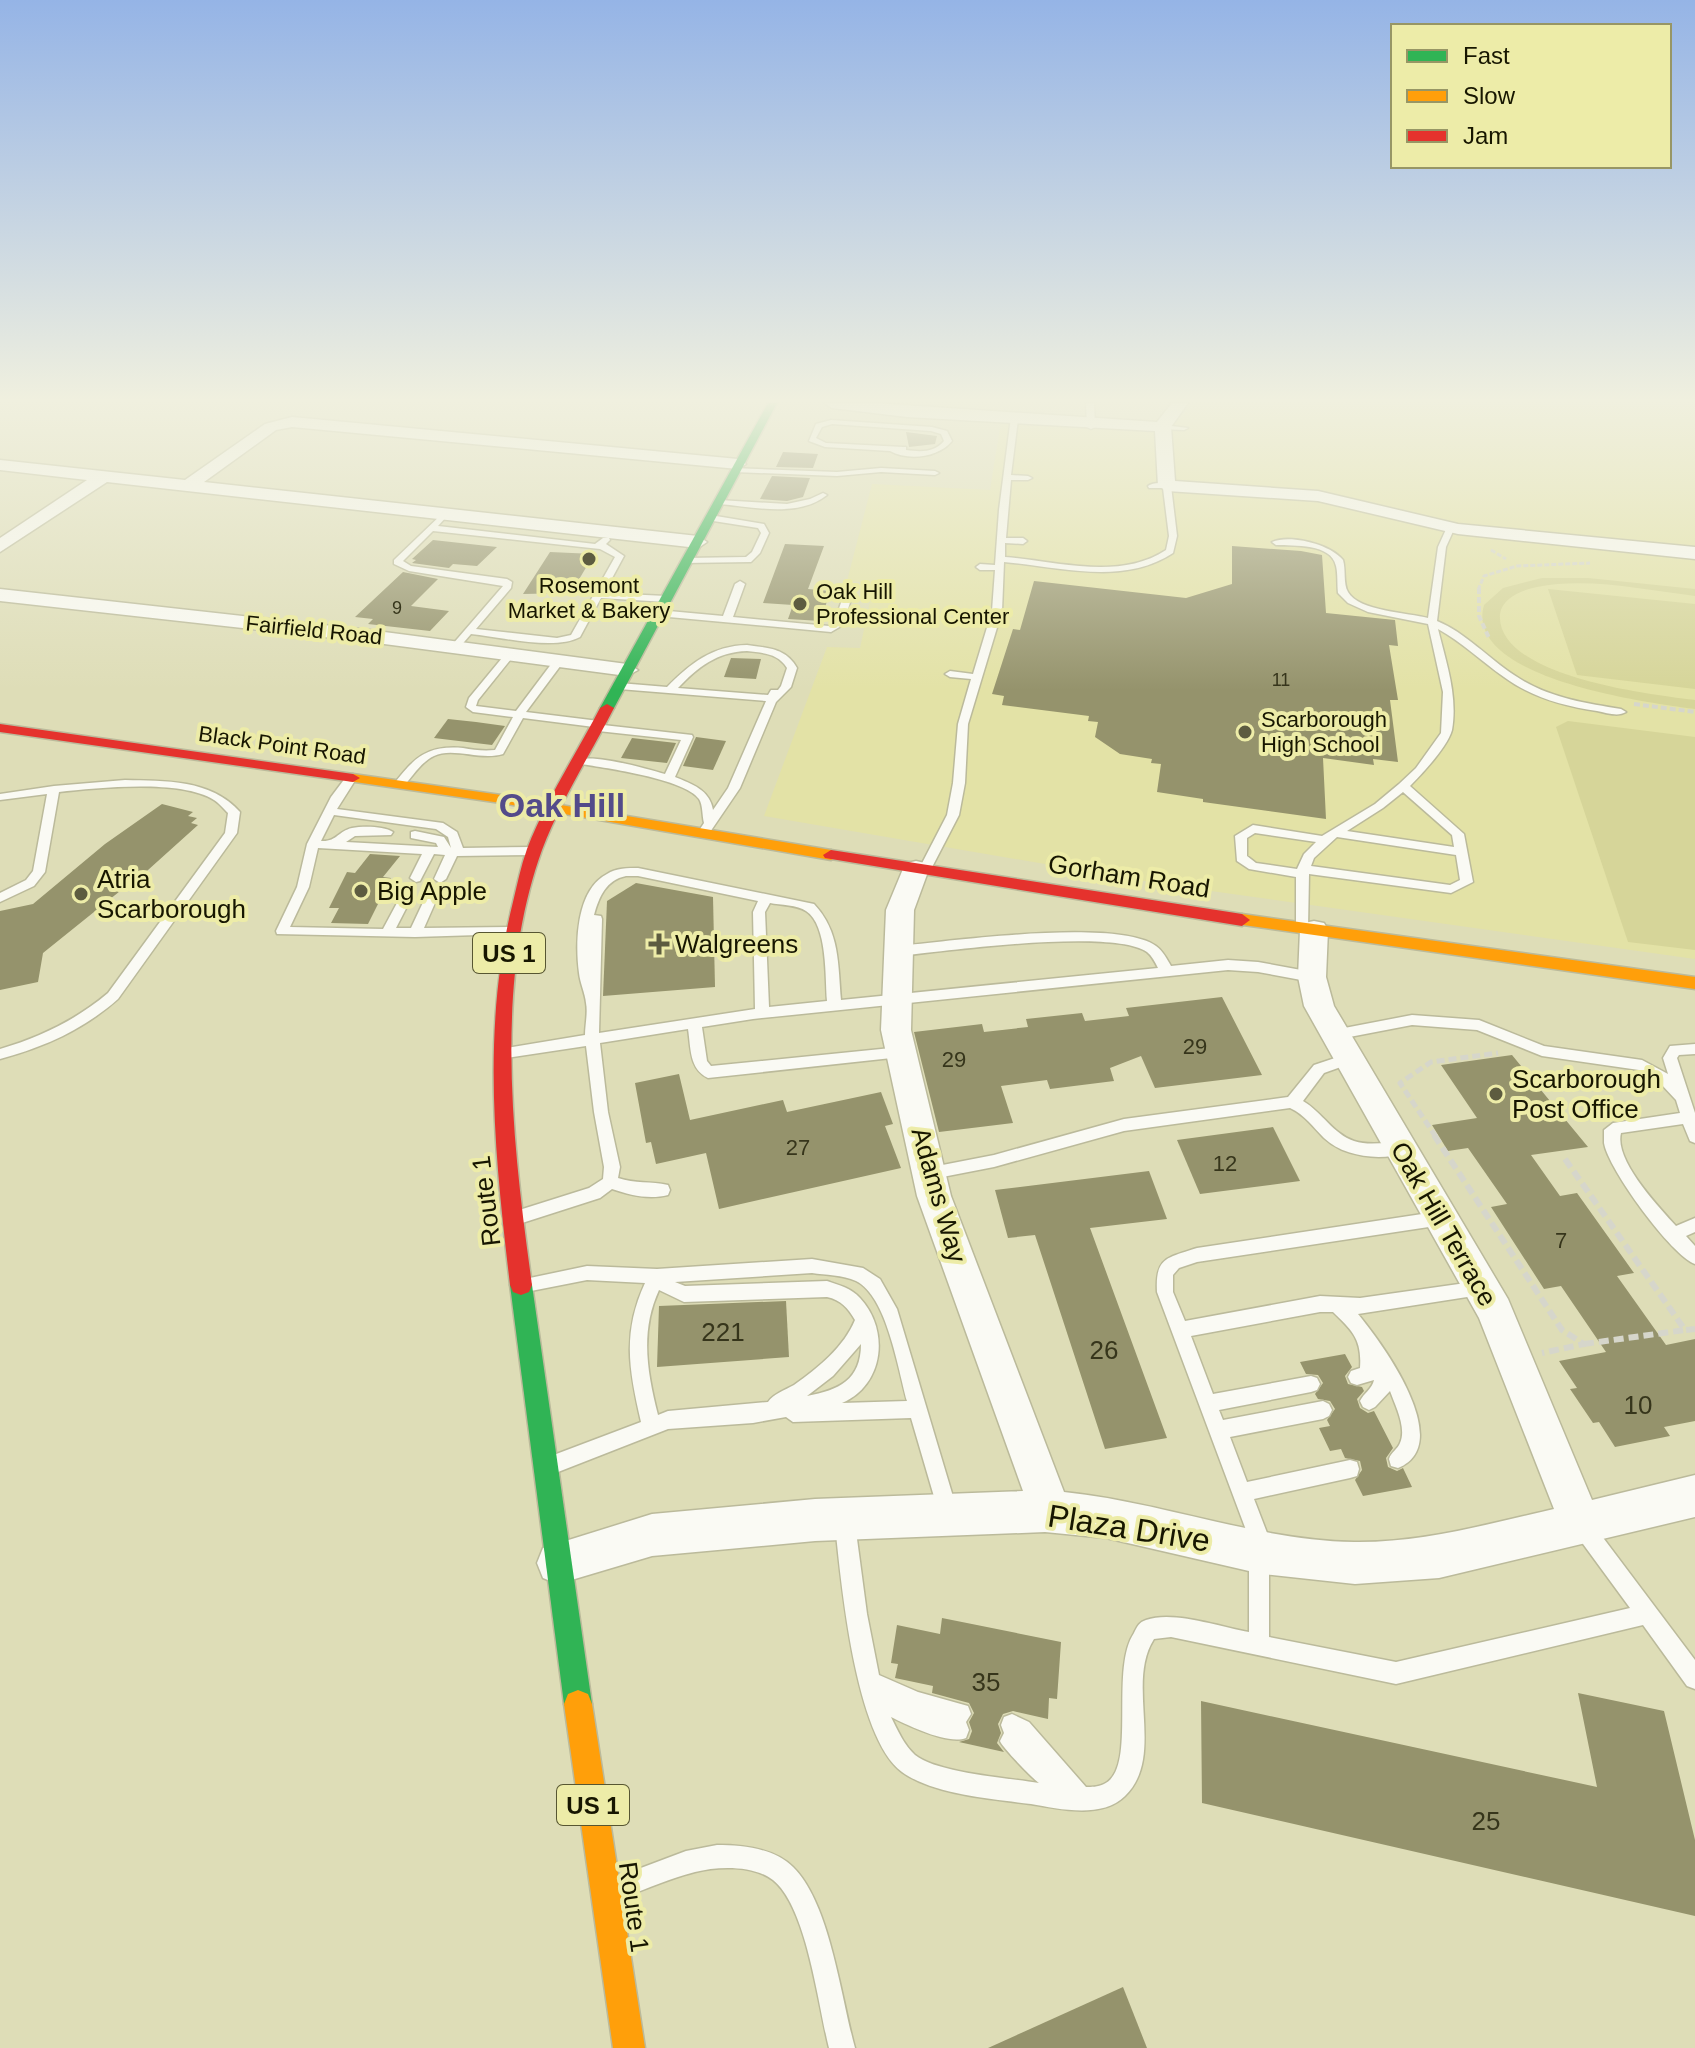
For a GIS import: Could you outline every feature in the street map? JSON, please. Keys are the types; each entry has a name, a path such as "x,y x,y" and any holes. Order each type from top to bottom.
{"main road":[{"name":"Route 1","path":"629,2048 558,1563 514,1219 501,1086 502,1053 512,931 534,851 720,499"},
{"name":"Black Point Road","path":"0,728 557,808"},
{"name":"Gorham Road","path":"557,808 707,827 920,870 1308,930 1695,983"}],"street":[{"path":"0,546 70,499"},
{"path":"283,499 437,521 608,539 698,542"},
{"path":"1334,499 1451,527 1695,553"},
{"name":"Fairfield Road","path":"0,595 462,639 510,654 559,661 623,678"},
{"name":"Adams Way","path":"920,870 900,910 895,1001 901,1052 927,1174 1006,1395 1043,1486 1045,1511"},
{"name":"Oak Hill Terrace","path":"1308,930 1312,977 1319,1006 1340,1047 1482,1287 1508,1341 1522,1383 1580,1522"},
{"name":"Plaza Drive","path":"558,1563 652,1535 845,1519 1045,1511 1118,1519 1262,1553 1355,1563 1403,1562 1439,1557 1695,1496"}],"lane":[{"path":"714,510 798,504 817,499"},
{"path":"920,870 953,815 959,783 963,724 997,611 1005,499"},
{"path":"980,567 1001,564 1107,569 1155,561 1170,551 1173,541 1162,499"},
{"path":"687,561 748,560 756,553 765,533 761,526 714,510"},
{"path":"988,514 1003,515"},
{"path":"437,521 397,562 409,568 507,582 508,586 462,639"},
{"path":"1308,930 1303,872 1314,848 1379,806 1403,786 1427,760 1448,726 1448,692 1432,622 1438,598 1442,547 1451,527"},
{"path":"462,639 568,641 575,637 620,556 608,539"},
{"path":"1002,540 1023,541"},
{"path":"1276,542 1314,546 1332,554 1340,562 1343,593 1354,603 1432,622 1510,677 1542,695 1562,703 1621,712"},
{"path":"727,619 740,584"},
{"path":"599,595 727,619 831,629 838,625 847,596"},
{"path":"670,690 719,650 740,647 775,652 786,658 792,668 786,687 763,717 734,788 707,827"},
{"path":"510,654 473,700 473,709 659,737 688,737 647,768"},
{"path":"707,658 733,654"},
{"path":"747,655 771,657 784,666 774,699"},
{"path":"399,785 433,751 445,749 491,755 499,752 525,705 559,661"},
{"path":"950,674 977,677"},
{"path":"623,678 670,690 774,699"},
{"path":"581,761 647,768 688,785 703,795 709,807 707,827"},
{"path":"350,779 329,811 313,844 303,887 282,931 512,931"},
{"path":"0,797 54,789 131,784 191,789 227,801 234,812 234,825 113,996 91,1014 55,1035 0,1054"},
{"path":"1403,786 1458,834 1463,852 1467,882 1451,889 1253,866 1241,858 1241,836 1253,829 1463,852"},
{"path":"0,898 30,883 39,872 54,789"},
{"path":"329,811 439,826 453,835 444,879"},
{"path":"334,845 354,838 385,835"},
{"path":"413,838 448,851"},
{"path":"313,844 448,851 534,851"},
{"path":"420,878 448,851"},
{"path":"514,1219 594,1193 610,1182 612,1167 601,1112 592,1038 592,1001 596,925 602,884 612,876 638,872 810,907 822,921 828,939 834,1005"},
{"path":"393,933 413,893"},
{"path":"420,933 437,894"},
{"path":"762,1013 759,912 766,897"},
{"path":"899,951 1057,938 1100,938 1148,947 1156,953 1167,973"},
{"path":"502,1053 762,1013 1241,965 1312,977"},
{"path":"927,1174 994,1161 1124,1125 1291,1102 1300,1098 1313,1074 1325,1066 1340,1047 1412,1020 1479,1025 1542,1051 1642,1065 1659,1074 1681,1096"},
{"path":"694,1022 700,1063 708,1072 901,1052"},
{"path":"1695,1049 1679,1049 1671,1053 1695,1137"},
{"path":"1291,1102 1306,1108 1341,1143 1372,1151 1400,1149"},
{"path":"1688,1118 1618,1127 1612,1130 1609,1140 1613,1155 1672,1235 1695,1257"},
{"path":"610,1182 631,1189 662,1190"},
{"path":"1259,1644 1262,1553 1243,1492 1165,1292 1164,1273 1184,1257 1442,1218"},
{"path":"1672,1235 1695,1225"},
{"path":"523,1286 587,1273 657,1276 812,1266 857,1273 874,1284 891,1314 948,1514"},
{"path":"657,1276 668,1287 689,1294 837,1290 852,1298 864,1318 871,1356 866,1374 852,1388 819,1402 745,1414"},
{"path":"651,1426 637,1357 637,1335 642,1306 657,1276"},
{"path":"1180,1330 1320,1304 1360,1306 1482,1287"},
{"path":"1336,1304 1361,1328 1385,1367 1410,1421 1411,1447 1406,1455 1398,1459"},
{"path":"745,1414 785,1401 798,1392 854,1342 860,1334 864,1318"},
{"path":"1357,1377 1368,1374 1369,1368 1370,1349 1361,1328"},
{"path":"1369,1401 1381,1390 1385,1367"},
{"path":"1209,1403 1311,1384"},
{"path":"546,1468 651,1426 688,1417 917,1409"},
{"path":"1219,1430 1323,1410"},
{"path":"1243,1492 1350,1469"},
{"path":"845,1519 856,1619 871,1688 888,1732 905,1760 923,1772 1015,1791 1073,1796 1111,1795 1124,1781 1131,1761 1134,1660 1138,1639 1148,1629 1171,1627 1396,1673 1647,1614"},
{"path":"1580,1522 1695,1678"},
{"path":"871,1688 893,1709 915,1718 959,1722"},
{"path":"1011,1733 1021,1747 1073,1796"},
{"path":"606,1892 696,1860 715,1857 754,1860 783,1874 806,1910 842,2048"}],"path":[{"path":"1510,561 1517,566"},
{"path":"1492,642 1479,619 1481,579 1517,566 1602,563"},
{"path":"1630,704 1695,712"},
{"path":"1521,1044 1513,1051 1431,1062 1400,1083 1562,1330 1584,1344"},
{"path":"1565,1159 1685,1330"},
{"path":"1536,1359 1546,1351 1695,1329"}],"shaded area":[{"name":"Scarborough High School","path":"868,499 1695,499 1695,959 1168,885 764,816 827,647 860,648 874,583 847,581"},
{"path":"1542,578 1588,578 1695,589 1695,596 1616,586 1556,584 1519,593 1505,603 1500,614 1505,636 1523,653 1549,668 1614,687 1695,700 1695,709 1640,701 1565,682 1530,669 1502,652 1485,630 1484,605 1503,588"},
{"path":"1548,589 1695,604 1695,689 1577,675"},
{"path":"1568,721 1695,737 1695,950 1628,942 1556,727"}],"building":[{"path":"760,499 797,499 787,501"},
{"path":"433,540 497,547 477,566 453,564 449,568 412,563 416,560 412,559"},
{"path":"785,544 824,546 808,589 830,591 821,621 788,619 793,605 763,603"},
{"name":"Scarborough High School","path":"1232,546 1322,555 1326,613 1395,620 1398,646 1389,645 1398,700 1390,700 1398,762 1373,759 1374,765 1323,758 1326,819 1203,802 1203,799 1157,792 1161,764 1151,763 1152,759 1120,754 1095,737 1098,722 1088,721 1089,716 1002,705 1004,696 992,694 1013,629 1020,630 1034,581 1186,598 1232,584"},
{"path":"550,552 594,554 571,593 523,594"},
{"path":"403,572 438,579 411,606 449,611 430,631 368,624 373,619 355,617"},
{"path":"731,658 761,659 756,679 724,677"},
{"path":"448,719 505,726 492,745 434,738"},
{"path":"696,737 726,741 713,770 683,766"},
{"path":"632,738 676,743 667,763 621,758"},
{"name":"Atria Scarborough","path":"162,804 193,812 188,816 197,818 191,823 198,825 138,879 43,953 38,982 0,990 0,911 33,904 105,844"},
{"name":"Big Apple","path":"370,854 400,856 383,877 391,878 368,924 331,923 339,908 329,908 347,872 355,873"},
{"name":"Walgreens","path":"636,883 713,897 715,987 603,996 607,901"},
{"path":"1222,997 1262,1075 1155,1088 1141,1056 1110,1068 1114,1081 1050,1089 1047,1080 1001,1086 1013,1123 939,1132 914,1032 982,1024 984,1032 1028,1027 1026,1019 1082,1013 1085,1021 1129,1016 1126,1008"},
{"path":"1512,1055 1588,1147 1531,1155 1560,1196 1577,1193 1634,1273 1617,1276 1666,1345 1695,1339 1695,1421 1664,1427 1670,1436 1615,1447 1599,1422 1593,1423 1570,1389 1577,1388 1559,1361 1606,1352 1561,1286 1544,1289 1491,1207 1507,1204 1468,1148 1448,1151 1432,1125 1477,1118 1441,1065"},
{"path":"679,1074 690,1120 783,1100 787,1112 881,1092 893,1124 885,1126 901,1168 719,1209 706,1153 656,1164 651,1142 646,1143 635,1083"},
{"path":"1273,1127 1300,1181 1200,1194 1177,1140"},
{"path":"1149,1171 1167,1219 1090,1228 1167,1438 1105,1449 1035,1235 1008,1238 995,1190"},
{"path":"786,1301 789,1357 657,1367 659,1306"},
{"path":"1345,1354 1352,1367 1345,1376 1348,1384 1362,1387 1364,1391 1357,1399 1360,1408 1368,1413 1374,1411 1393,1448 1386,1458 1388,1467 1397,1471 1403,1468 1412,1487 1363,1496 1355,1480 1362,1470 1360,1461 1345,1458 1341,1449 1330,1451 1319,1428 1330,1426 1327,1420 1335,1409 1330,1401 1318,1399 1315,1394 1323,1383 1318,1375 1306,1374 1300,1362"},
{"path":"942,1618 1061,1642 1057,1699 1049,1698 1048,1719 1013,1711 1003,1714 998,1724 1001,1733 997,1743 1004,1752 959,1742 969,1739 972,1731 969,1722 974,1713 969,1703 932,1693 933,1686 895,1678 898,1664 891,1663 897,1625 940,1634"},
{"path":"1578,1693 1664,1711 1695,1840 1695,1916 1202,1803 1201,1701 1597,1787"},
{"path":"1123,1987 1147,2048 988,2048"}],"traffic: fast":[{"path":"607,708 721,499"},
{"path":"521,1285 578,1704"}],"traffic: slow":[{"path":"353,778 501,799 831,855"},
{"path":"1242,920 1695,983"},
{"path":"578,1704 629,2048"}],"traffic: jam":[{"path":"521,1285 509,1185 502,1084 506,984 513,934 535,849 607,708"},
{"path":"0,728 353,778"},
{"path":"831,855 1242,920"}],"place":[{"name":"Rosemont Market & Bakery","path":"589,559"},
{"name":"Oak Hill Professional Center","path":"800,604"},
{"name":"Scarborough High School","path":"1245,732"},
{"name":"Big Apple","path":"361,891"},
{"name":"Atria Scarborough","path":"81,894"},
{"name":"Walgreens","path":"659,944"},
{"name":"Scarborough Post Office","path":"1496,1094"}],"district":[{"name":"Oak Hill","path":"562,805"}]}
